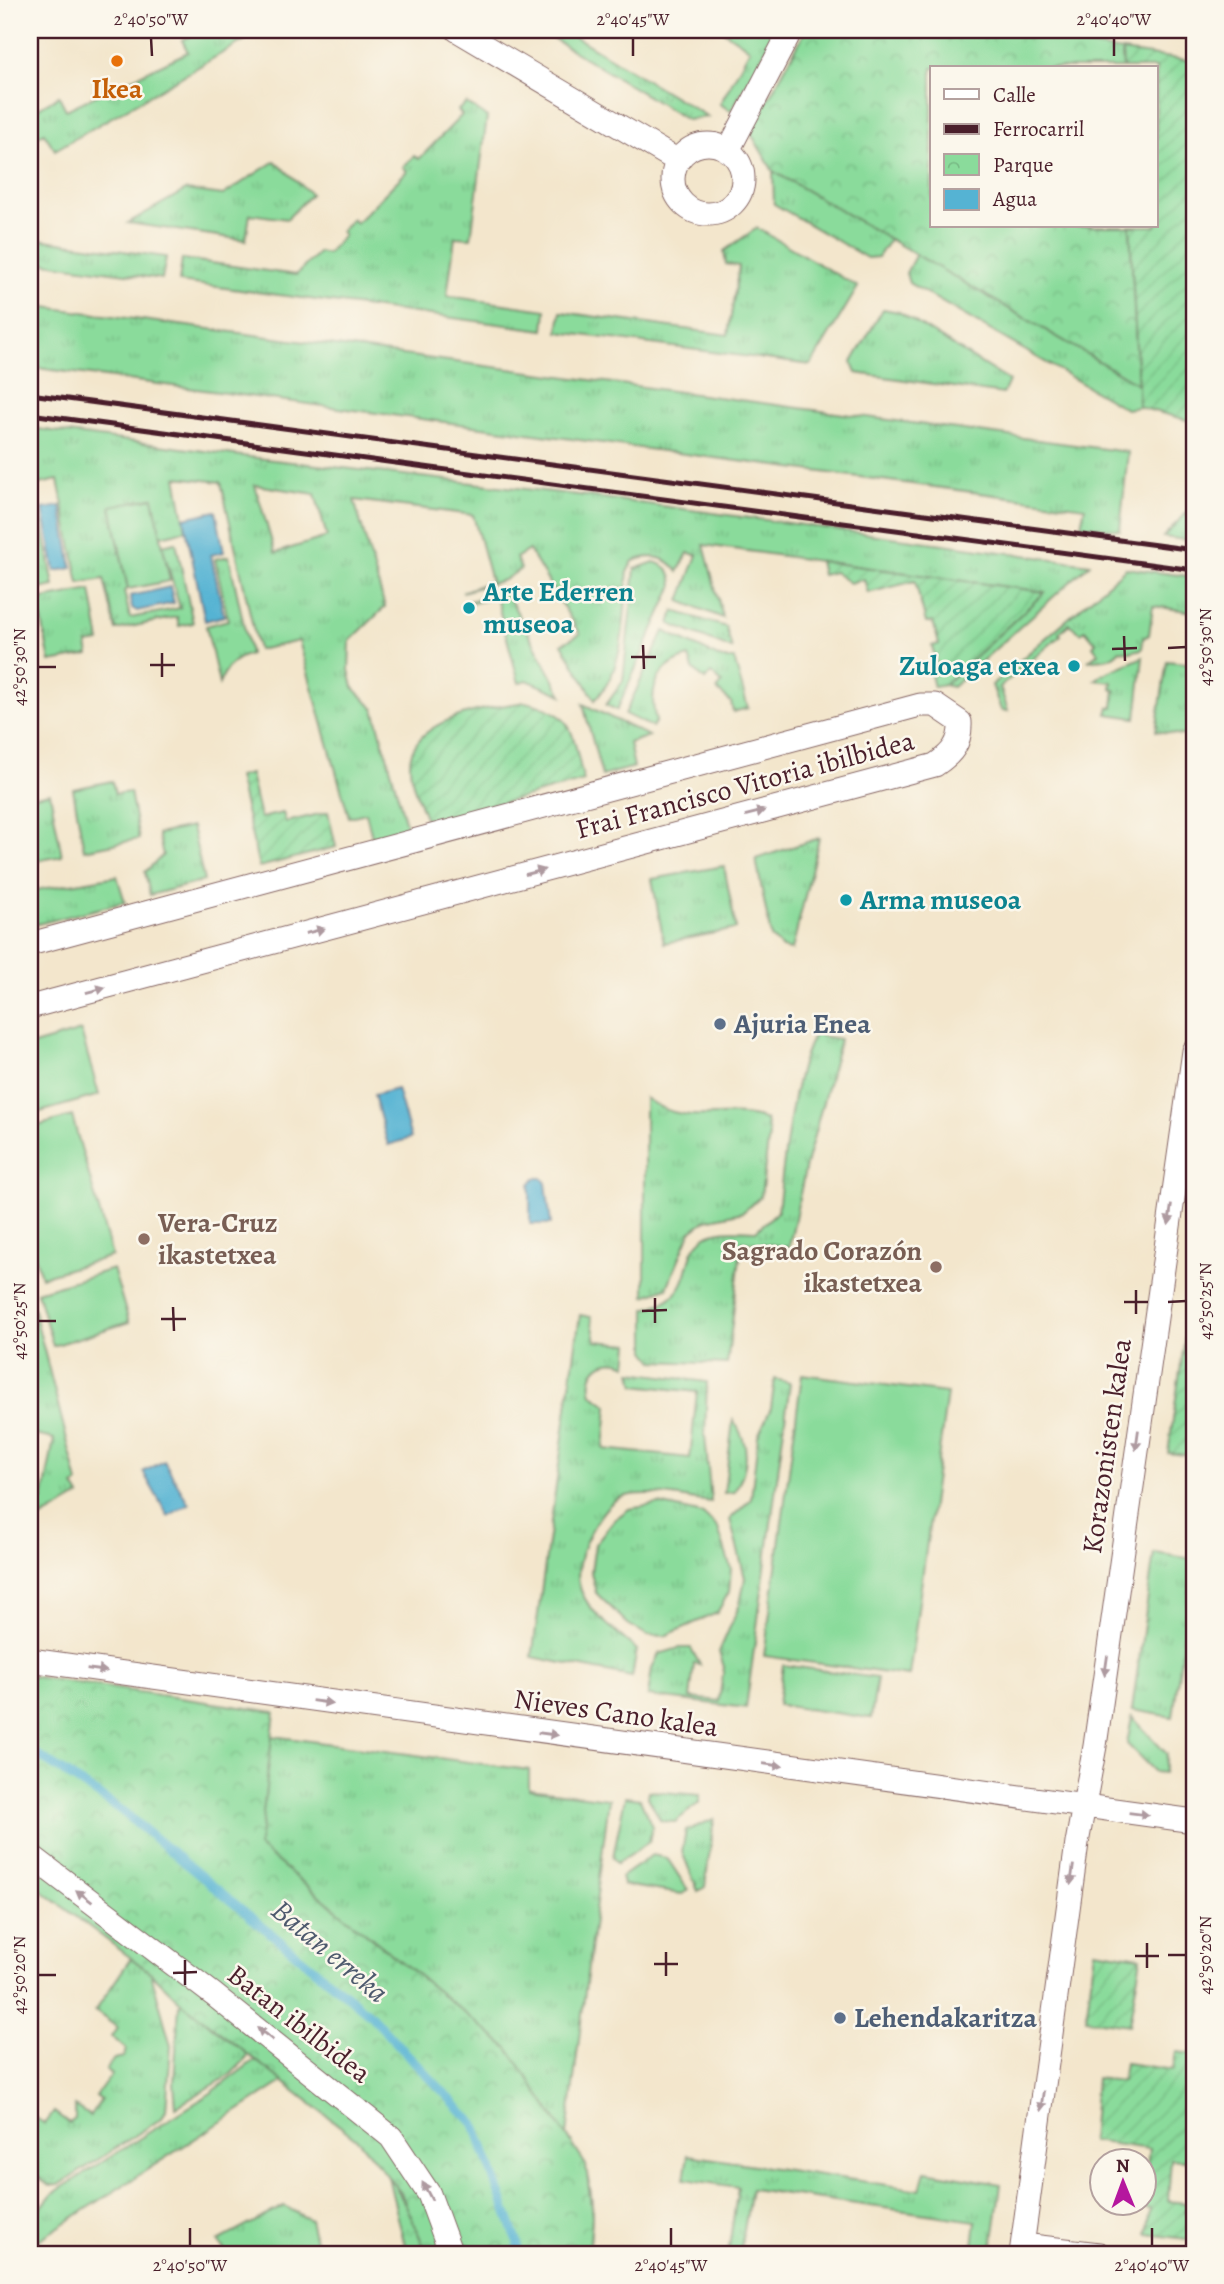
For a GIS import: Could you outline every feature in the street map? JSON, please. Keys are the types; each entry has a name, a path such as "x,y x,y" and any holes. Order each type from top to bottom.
{"street":[{"path":"457,30 678,161"},
{"path":"728,151 792,30"},
{"path":"705,144 721,146 742,169 743,185 737,200 727,209 715,214 689,209 679,199 673,174 678,161 690,149 705,144"},
{"name":"Frai Francisco Vitoria ibilbidea","path":"30,944 920,705 935,705 949,711 960,722 961,733 952,754 935,765 30,1007"},
{"name":"Korazonisten kalea","path":"1022,2249 1083,1808 1095,1746 1194,1051"},
{"name":"Nieves Cano kalea","path":"30,1660 1083,1808 1194,1821"},
{"name":"Batan ibilbidea","path":"30,1855 225,2003 391,2137 429,2194 450,2254"},
{"path":"1022,2249 1099,2254"}],"green space":[{"path":"205,30 262,30 55,150 44,133 30,141 30,113 59,96 66,110 188,52 182,40"},
{"path":"539,30 564,30 708,117 687,120"},
{"path":"722,30 777,30 731,111 720,104 750,49"},
{"path":"806,30 990,30 1122,51 1123,66 930,66 930,228 1130,228 1138,384 773,171 750,132"},
{"path":"1122,51 1194,61 1194,422 1139,407 1130,228 1158,228 1158,66 1123,66"},
{"path":"466,103 487,117 471,238 455,237 447,296 546,310 544,330 179,282 182,259 296,275 319,252 327,254 344,235 341,231 352,219 356,223 407,171 403,167 414,156 419,159 462,115 458,110"},
{"path":"275,161 311,194 287,219 250,214 246,240 128,223 186,190 223,195"},
{"path":"773,171 890,239 878,257 867,258 774,204"},
{"path":"757,228 858,287 811,365 558,332 561,312 728,335 739,266 726,264 724,251"},
{"path":"30,238 166,257 162,279 30,261"},
{"path":"916,254 1138,384 1139,407 1126,409 909,283 906,273"},
{"path":"30,305 1128,452 1120,530 1081,525 1085,507 30,367"},
{"path":"883,309 899,312 1009,381 1003,394 856,373 852,362"},
{"path":"30,428 265,459 595,497 1090,564 953,687 944,685 1044,592 704,545 723,618 680,601 697,555 688,553 678,572 664,560 652,557 640,559 633,561 628,570 622,639 613,672 595,700 562,644 580,634 529,550 516,558 521,569 504,580 462,592 491,581 473,515 354,500 385,607 350,641 349,670 353,687 374,709 407,828 372,837 366,813 349,817 299,641 258,650 221,482 176,477 186,530 161,536 152,498 111,507 128,589 124,591 130,618 180,608 162,545 176,542 193,623 179,626 177,617 116,630 104,579 79,583 58,480 35,485 54,586 30,591","holes":["255,485 315,494 327,537 275,553"]},
{"path":"153,498 170,581 128,589 111,506"},
{"path":"1194,505 1194,541 1163,537"},
{"path":"229,556 250,654 230,665 219,684 206,626 228,620 215,559"},
{"path":"819,561 1045,592 944,685 934,687 929,668 937,666 932,646 939,644 933,622 926,623 915,581 868,593 864,579 850,583 834,572 822,575"},
{"path":"654,562 668,570 673,585 617,710 606,705 623,681 635,569"},
{"path":"1126,568 1194,577 1194,612 1153,606 1149,635 1143,638 1142,649 1130,652 1120,650 1109,658 1088,661 1098,653 1093,646 1096,643 1085,630 1081,633 1069,624 1059,633 1061,635 1000,687 1008,711 1001,710 992,685"},
{"path":"91,590 100,642 87,644 89,655 50,662 38,600"},
{"path":"506,592 562,695 527,680 519,683 496,597 466,605 465,602"},
{"path":"674,611 726,627 732,649 670,624"},
{"path":"664,631 722,659 734,659 748,708 733,712 731,702 717,690 722,683 711,673 705,680 693,669 689,657 669,666 657,681 653,699 656,721 652,727 625,714"},
{"path":"1143,657 1136,718 1107,714 1109,707 1113,707 1115,690 1111,689 1112,682 1095,680"},
{"path":"1167,661 1194,664 1194,737 1156,731"},
{"path":"525,702 555,713 570,728 584,781 427,823 410,772 413,749 423,736 454,718 492,707"},
{"path":"583,704 649,736 629,743 634,767 602,776"},
{"path":"250,774 260,818 283,813 286,822 328,812 336,847 259,867 238,777"},
{"path":"112,781 115,794 130,792 139,839 84,850 73,789"},
{"path":"50,793 62,856 30,862 30,797"},
{"path":"192,827 204,881 150,895 145,872 163,855 158,834"},
{"path":"819,838 792,950 782,948 771,937 756,859"},
{"path":"724,866 736,929 664,943 652,879"},
{"path":"117,876 125,902 30,926 30,891"},
{"path":"819,1028 821,1036 840,1039 806,1165 789,1247 742,1241 727,1364 654,1361 646,1351 646,1309 675,1294 682,1284 697,1244 718,1231 756,1231 778,1211 796,1088 802,1063"},
{"path":"81,1031 99,1095 30,1115 30,1046"},
{"path":"645,1098 677,1113 735,1114 766,1120 769,1135 761,1196 743,1212 706,1220 690,1232 667,1288 645,1296"},
{"path":"72,1116 112,1256 41,1277 30,1239 30,1128"},
{"path":"113,1269 129,1322 53,1346 37,1292"},
{"path":"1194,1276 1194,1456 1168,1453"},
{"path":"30,1295 78,1483 74,1486 80,1496 30,1525 30,1497 43,1500 54,1439 30,1434"},
{"path":"580,1315 591,1317 596,1341 629,1344 627,1365 619,1362 604,1363 594,1371 591,1378 592,1394 608,1406 604,1449 690,1458 697,1392 635,1385 632,1372 707,1382 705,1435 711,1502 653,1494 619,1498 600,1517 582,1552 578,1570 579,1585 594,1612 637,1650 632,1677 532,1657"},
{"path":"802,1374 947,1393 909,1676 764,1656"},
{"path":"775,1379 790,1383 746,1708 648,1696 652,1668 659,1654 679,1648 691,1648 700,1665 694,1664 690,1698 719,1701 724,1667 719,1652 740,1604 745,1578 730,1519 751,1499 758,1436 771,1408"},
{"path":"733,1420 743,1437 745,1464 734,1492 724,1493"},
{"path":"659,1504 703,1514 718,1528 731,1569 729,1592 717,1613 665,1636 647,1635 628,1624 596,1593 591,1572 595,1544 614,1520 629,1509"},
{"path":"1154,1553 1194,1559 1173,1717 1132,1710"},
{"path":"783,1665 877,1678 871,1718 778,1705"},
{"path":"30,1676 275,1712 259,1847 508,2048 586,2165 592,2216 589,2254 427,2254 401,2193 359,2141 182,2003 151,1973 30,1882"},
{"path":"30,1693 272,1736 529,1770 529,1789 609,1799 567,2135 583,2165 591,2192 589,2254"},
{"path":"1132,1717 1167,1754 1164,1773 1155,1772 1127,1744"},
{"path":"649,1791 700,1795 699,1803 675,1822 661,1821 648,1797"},
{"path":"625,1797 640,1799 652,1826 649,1842 617,1863 613,1857"},
{"path":"714,1819 705,1887 698,1891 682,1852 686,1831"},
{"path":"652,1855 667,1858 688,1890 682,1894 623,1885 621,1877"},
{"path":"1095,1950 1141,1957 1129,2025 1086,2019"},
{"path":"131,1958 151,1973 171,2046 166,2110 162,2118 59,2185 49,2186 30,2170 30,2114 45,2124 54,2112 69,2123 75,2119 75,2106 90,2116 101,2100 96,2096 112,2074 106,2069 114,2059 124,2057 126,2049 112,2037 118,2028 95,2011"},
{"path":"182,2003 248,2053 247,2058 230,2075 176,2107 174,2083 179,2005"},
{"path":"1176,2052 1194,2054 1194,2161 1171,2159 1168,2201 1186,2203 1186,2212 1194,2213 1194,2240 1147,2234 1150,2218 1158,2218 1158,2148 1091,2141 1096,2078 1122,2081 1125,2063 1173,2070"},
{"path":"252,2062 259,2062 284,2081 31,2245 30,2221 52,2194 211,2093"},
{"path":"688,2155 920,2190 925,2171 1001,2184 991,2254 972,2254 976,2221 751,2189 740,2254 728,2254 738,2187 684,2179"},
{"path":"387,2173 414,2219 427,2254 407,2254"},
{"path":"284,2206 310,2220 318,2254 227,2254 218,2241"}],"water":[{"path":"61,506 72,568 55,571 43,509"},
{"path":"216,511 224,552 211,555 224,616 205,621 184,518"},
{"path":"170,587 174,603 137,611 132,608 130,596"},
{"path":"397,1089 411,1138 388,1145 374,1095"},
{"path":"535,1178 542,1178 546,1183 551,1224 530,1224 530,1184"},
{"path":"164,1461 189,1504 168,1516 143,1472"}],"waterway":[{"name":"Batan erreka","path":"30,1750 118,1808 369,2014 475,2125 518,2243 519,2254"}],"railway":[{"path":"30,394 1194,550"},
{"path":"30,414 1194,570"}],"place":[{"name":"Ikea","path":"117,61"},
{"name":"Arte Ederren museoa","path":"469,608"},
{"name":"Zuloaga etxea","path":"1074,666"},
{"name":"Arma museoa","path":"846,900"},
{"name":"Ajuria Enea","path":"720,1024"},
{"name":"Vera-Cruz ikastetxea","path":"144,1239"},
{"name":"Sagrado Corazón ikastetxea","path":"936,1267"},
{"name":"Lehendakaritza","path":"840,2018"}]}
